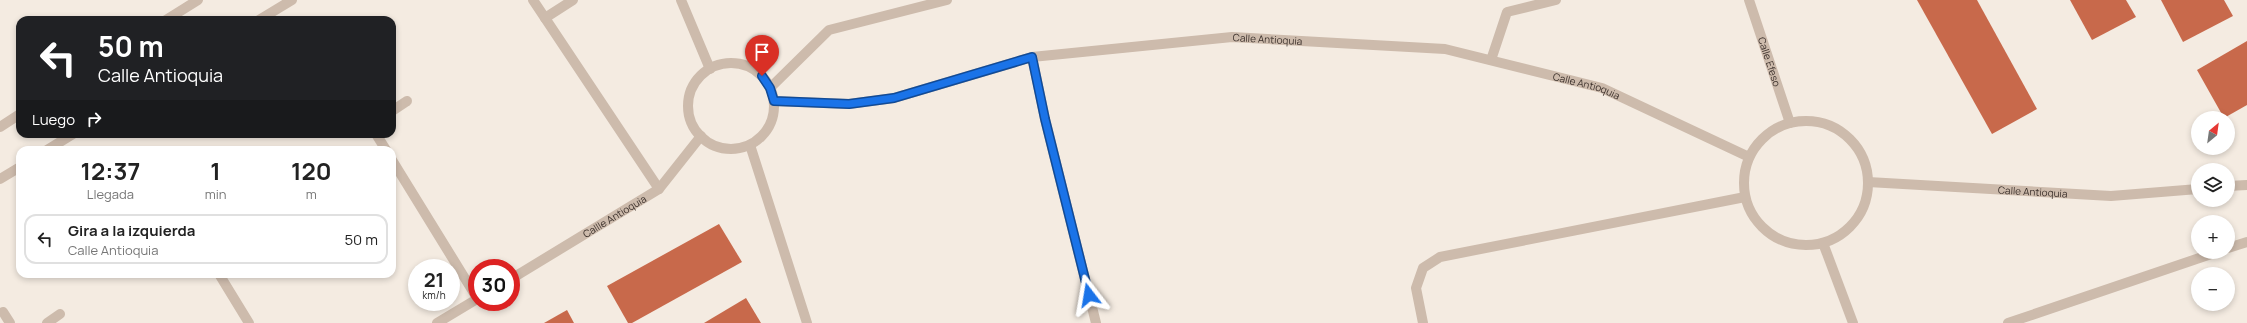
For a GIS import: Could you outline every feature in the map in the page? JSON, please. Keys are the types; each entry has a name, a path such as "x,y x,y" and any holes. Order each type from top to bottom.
{"street":[{"path":"180,16 198,0"},
{"path":"266,16 292,0"},
{"path":"533,0 659,189"},
{"path":"545,18 574,0"},
{"path":"681,0 710,69"},
{"path":"770,88 829,30 947,0"},
{"path":"1492,60 1507,12 1556,0"},
{"name":"Calle Efeso","path":"1750,0 1790,123"},
{"name":"Calle Antioquia","path":"774,101 849,104 894,98 1032,57 1232,37 1445,49 1602,88 1749,157"},
{"path":"1032,57 1045,119 1096,323"},
{"path":"737,63 751,68 762,76 770,88 774,101 774,114 769,127 761,137 750,145 737,149 724,148 711,144 700,136 691,119 689,100 693,87 700,77 710,69 723,64 737,63"},
{"path":"396,108 407,101"},
{"path":"0,127 16,117"},
{"path":"1809,121 1827,125 1844,134 1859,153 1865,164 1868,182 1865,202 1856,220 1841,234 1823,243 1803,245 1777,238 1766,231 1752,216 1745,197 1744,176 1749,157 1759,142 1774,130 1790,123 1809,121"},
{"name":"Callle Antioquia","path":"520,274 659,189 700,136"},
{"path":"54,146 67,138"},
{"path":"750,145 807,323"},
{"path":"396,167 468,284"},
{"path":"0,179 16,169"},
{"name":"Calle Antioquia","path":"1868,182 2111,196 2191,190"},
{"path":"2235,186 2247,185"},
{"path":"1423,323 1416,288 1423,268 1440,257 1745,197"},
{"path":"2235,246 2247,242"},
{"path":"1823,243 1853,323"},
{"path":"2008,323 2196,259"},
{"path":"221,278 249,323"},
{"path":"437,323 468,304"},
{"path":"3,312 10,323"},
{"path":"47,323 60,314"}],"building":[{"path":"1917,0 1977,0 2037,109 1992,134"},
{"path":"2070,0 2126,0 2136,17 2092,40"},
{"path":"2161,0 2224,0 2233,16 2183,42"},
{"path":"2247,41 2247,105 2235,112 2220,111 2197,70"},
{"path":"719,224 742,262 632,323 628,323 607,286"},
{"path":"746,298 761,323 704,323"},
{"path":"567,310 574,323 544,323"}],"route":[{"path":"762,76 770,88 774,101 849,104 894,98 1032,57 1045,119 1089,295"}]}
